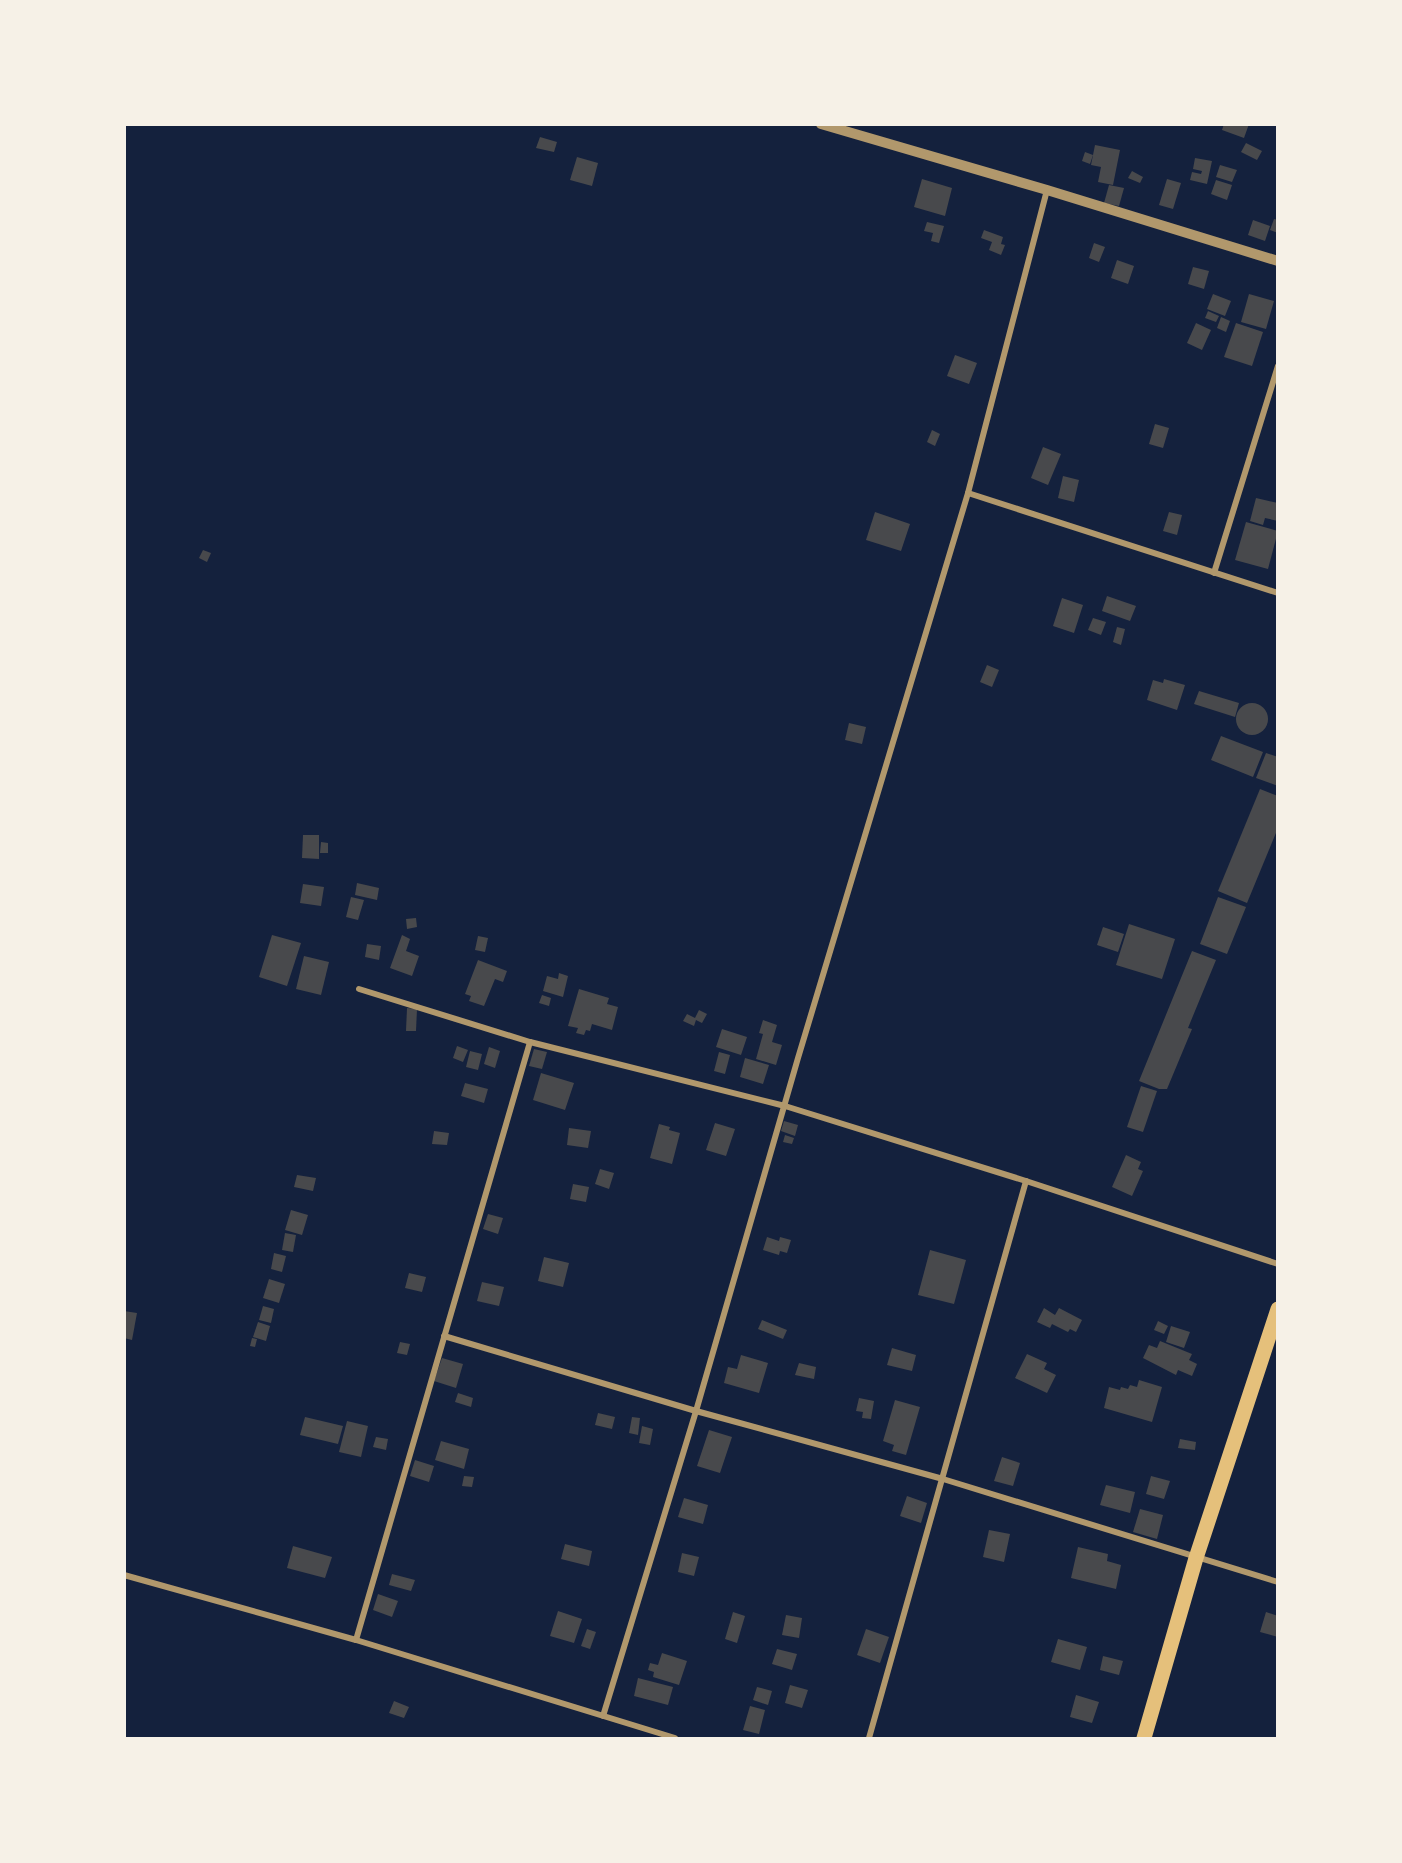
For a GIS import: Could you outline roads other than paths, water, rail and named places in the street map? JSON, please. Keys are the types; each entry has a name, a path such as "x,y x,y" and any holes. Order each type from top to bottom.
{"highway":[{"path":"1144,1738 1196,1558 1278,1309"}],"street":[{"path":"821,124 1278,261"},
{"path":"603,1716 696,1411 871,812 968,493 1047,190"},
{"path":"1214,573 1278,366"},
{"path":"968,493 1278,592"},
{"path":"359,989 530,1042 785,1106 1278,1264"},
{"path":"356,1640 530,1042"},
{"path":"869,1738 1026,1182"},
{"path":"444,1336 696,1411 943,1479 1278,1582"},
{"path":"124,1575 356,1640 675,1738"}]}
